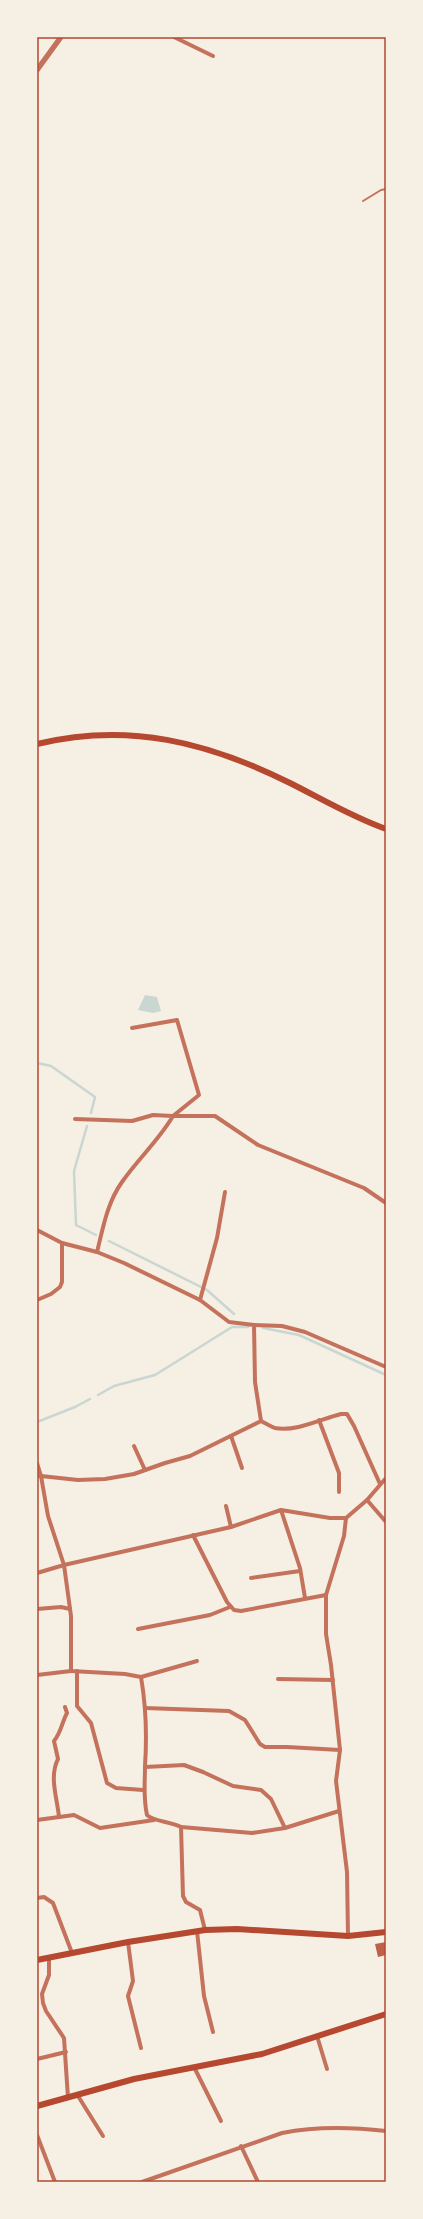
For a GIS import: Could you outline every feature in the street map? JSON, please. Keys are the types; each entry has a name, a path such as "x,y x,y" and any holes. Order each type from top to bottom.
{"main road":[{"path":"37,744 84,735 122,735 163,739 193,745 243,761 290,783 325,803 386,829"},
{"path":"37,1960 128,1942 205,1930 237,1929 348,1936 386,1932"},
{"path":"37,2106 78,2096 134,2079 262,2054 386,2014"}],"street":[{"path":"37,70 61,37"},
{"path":"174,37 213,56"},
{"path":"98,1252 107,1211 121,1183 164,1132 173,1116 199,1095 177,1020 132,1028"},
{"path":"75,1119 132,1121 153,1115 215,1116 258,1145 364,1188 386,1203"},
{"path":"200,1300 217,1238 225,1192"},
{"path":"37,1230 62,1244 98,1252 200,1300 229,1322 282,1326 305,1332 386,1367"},
{"path":"37,1300 51,1294 60,1287 62,1282 62,1244"},
{"path":"254,1325 255,1382 261,1421"},
{"path":"261,1421 275,1428 281,1428 301,1426 341,1414 347,1414 351,1418 380,1484"},
{"path":"320,1420 339,1474 339,1492"},
{"path":"39,1476 57,1479 90,1480 123,1476 190,1456 261,1421"},
{"path":"231,1436 242,1468"},
{"path":"134,1446 145,1470"},
{"path":"37,1463 48,1516 64,1565 70,1609 72,1671"},
{"path":"37,1573 64,1565 231,1527 281,1510 330,1518 346,1518 367,1500 386,1478"},
{"path":"367,1500 386,1522"},
{"path":"226,1506 231,1527"},
{"path":"281,1510 300,1571 305,1598"},
{"path":"346,1518 344,1536 326,1595 326,1634 333,1680 340,1750 336,1781 347,1872 348,1936"},
{"path":"193,1535 230,1607"},
{"path":"251,1578 300,1571"},
{"path":"138,1629 210,1615 230,1607 241,1611 326,1595"},
{"path":"37,1609 61,1607 70,1609"},
{"path":"37,1675 77,1671 125,1674 141,1677 197,1661"},
{"path":"77,1671 77,1706 91,1723 107,1783 116,1788 143,1790"},
{"path":"141,1677 145,1708 145,1767 143,1790 147,1815 154,1820"},
{"path":"278,1679 333,1680"},
{"path":"59,1817 53,1778 54,1766 58,1759 54,1741 59,1735 62,1722 67,1713 65,1707"},
{"path":"145,1708 229,1711 245,1720 260,1744 265,1748 287,1747 340,1750"},
{"path":"145,1767 184,1765 233,1786 261,1790 271,1799 285,1828"},
{"path":"37,1820 74,1815 100,1828 154,1820 172,1822 182,1827 252,1833 285,1828 339,1811"},
{"path":"182,1827 183,1896 186,1902 200,1910 205,1930"},
{"path":"37,1898 44,1897 53,1903 72,1953"},
{"path":"197,1931 204,1996 213,2032"},
{"path":"128,1942 133,1981 128,1996 141,2048"},
{"path":"49,1958 49,1975 42,1994 43,2003 46,2011 64,2038 68,2098"},
{"path":"317,2036 328,2069"},
{"path":"37,2059 66,2052"},
{"path":"194,2067 221,2121"},
{"path":"78,2096 103,2136"},
{"path":"142,2182 241,2146 282,2133 306,2128 336,2127 386,2130"},
{"path":"37,2135 55,2182"},
{"path":"241,2146 258,2182"}],"lane":[{"path":"363,201 381,190 386,189"}],"shaded area":[{"path":"145,995 157,997 161,1011 153,1013 138,1010"}],"building":[{"path":"386,1942 386,1955 378,1957 375,1944"}],"waterway":[{"path":"37,1063 51,1066 95,1097 91,1113"},
{"path":"87,1126 74,1171 76,1225 96,1235"},
{"path":"109,1241 207,1290 234,1314"},
{"path":"98,1395 114,1386 155,1375 232,1327 248,1327"},
{"path":"263,1328 299,1335 386,1375"},
{"path":"37,1422 75,1407 90,1399"}]}
